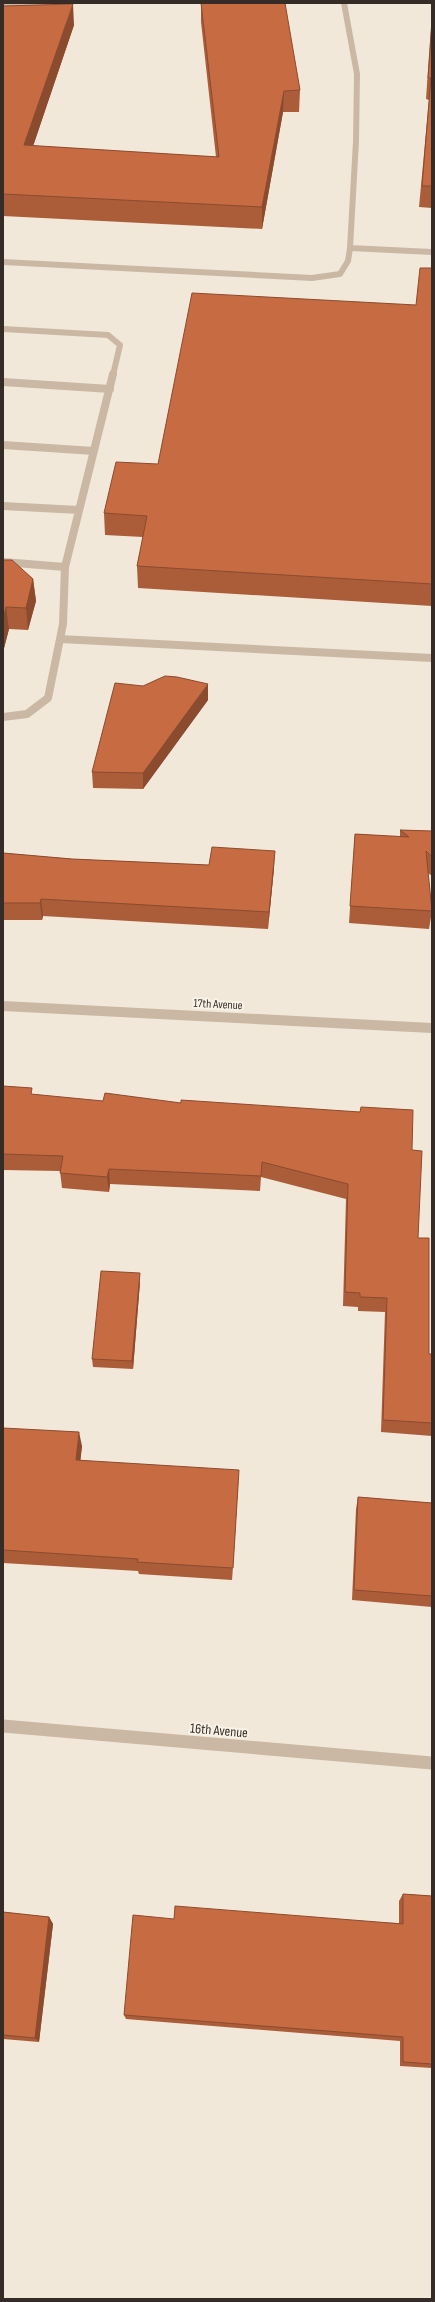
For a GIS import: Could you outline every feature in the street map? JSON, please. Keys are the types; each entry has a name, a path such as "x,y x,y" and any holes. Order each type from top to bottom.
{"street":[{"path":"3,5 46,3"},
{"path":"3,262 312,278 340,274 348,261 350,248 356,141 357,74 344,3"},
{"path":"350,248 432,252"},
{"path":"3,328 108,335 120,345 65,567 63,624 48,698 27,714 3,716"},
{"path":"3,382 110,388"},
{"path":"3,445 94,451"},
{"path":"3,506 79,510"},
{"path":"3,562 65,567"},
{"path":"60,639 432,658"},
{"name":"17th Avenue","path":"3,1006 432,1028"},
{"name":"16th Avenue","path":"3,1726 432,1763"}],"building":[{"path":"201,3 285,3 300,90 284,91 262,207 3,194 3,6 73,4 24,145 219,157"},
{"path":"432,23 432,186 422,186 431,78 428,78"},
{"path":"420,268 432,268 432,584 137,566 147,516 104,513 116,462 158,464 192,293 416,305"},
{"path":"3,560 12,560 33,579 26,608 6,607 3,620"},
{"path":"165,676 177,677 208,684 143,773 92,772 115,683 143,686"},
{"path":"400,830 432,831 432,857 426,851 432,911 350,906 355,834 409,837"},
{"path":"212,847 275,851 269,912 41,899 40,903 3,903 3,853 72,859 209,865"},
{"path":"3,1086 32,1088 31,1094 103,1101 105,1093 181,1103 181,1100 360,1112 361,1107 413,1110 412,1150 422,1151 418,1238 429,1238 429,1354 432,1354 432,1423 383,1420 387,1298 360,1297 360,1293 345,1292 348,1184 262,1162 261,1176 109,1169 107,1177 60,1173 63,1156 3,1154"},
{"path":"101,1271 140,1273 132,1361 92,1359"},
{"path":"3,1428 79,1432 76,1460 239,1470 233,1568 137,1562 138,1559 3,1550"},
{"path":"358,1497 432,1503 432,1596 354,1590"},
{"path":"403,1894 432,1896 432,2064 403,2062 403,2037 124,2015 133,1915 174,1919 175,1906 403,1924"},
{"path":"3,1912 49,1917 35,2038 3,2035"}]}
